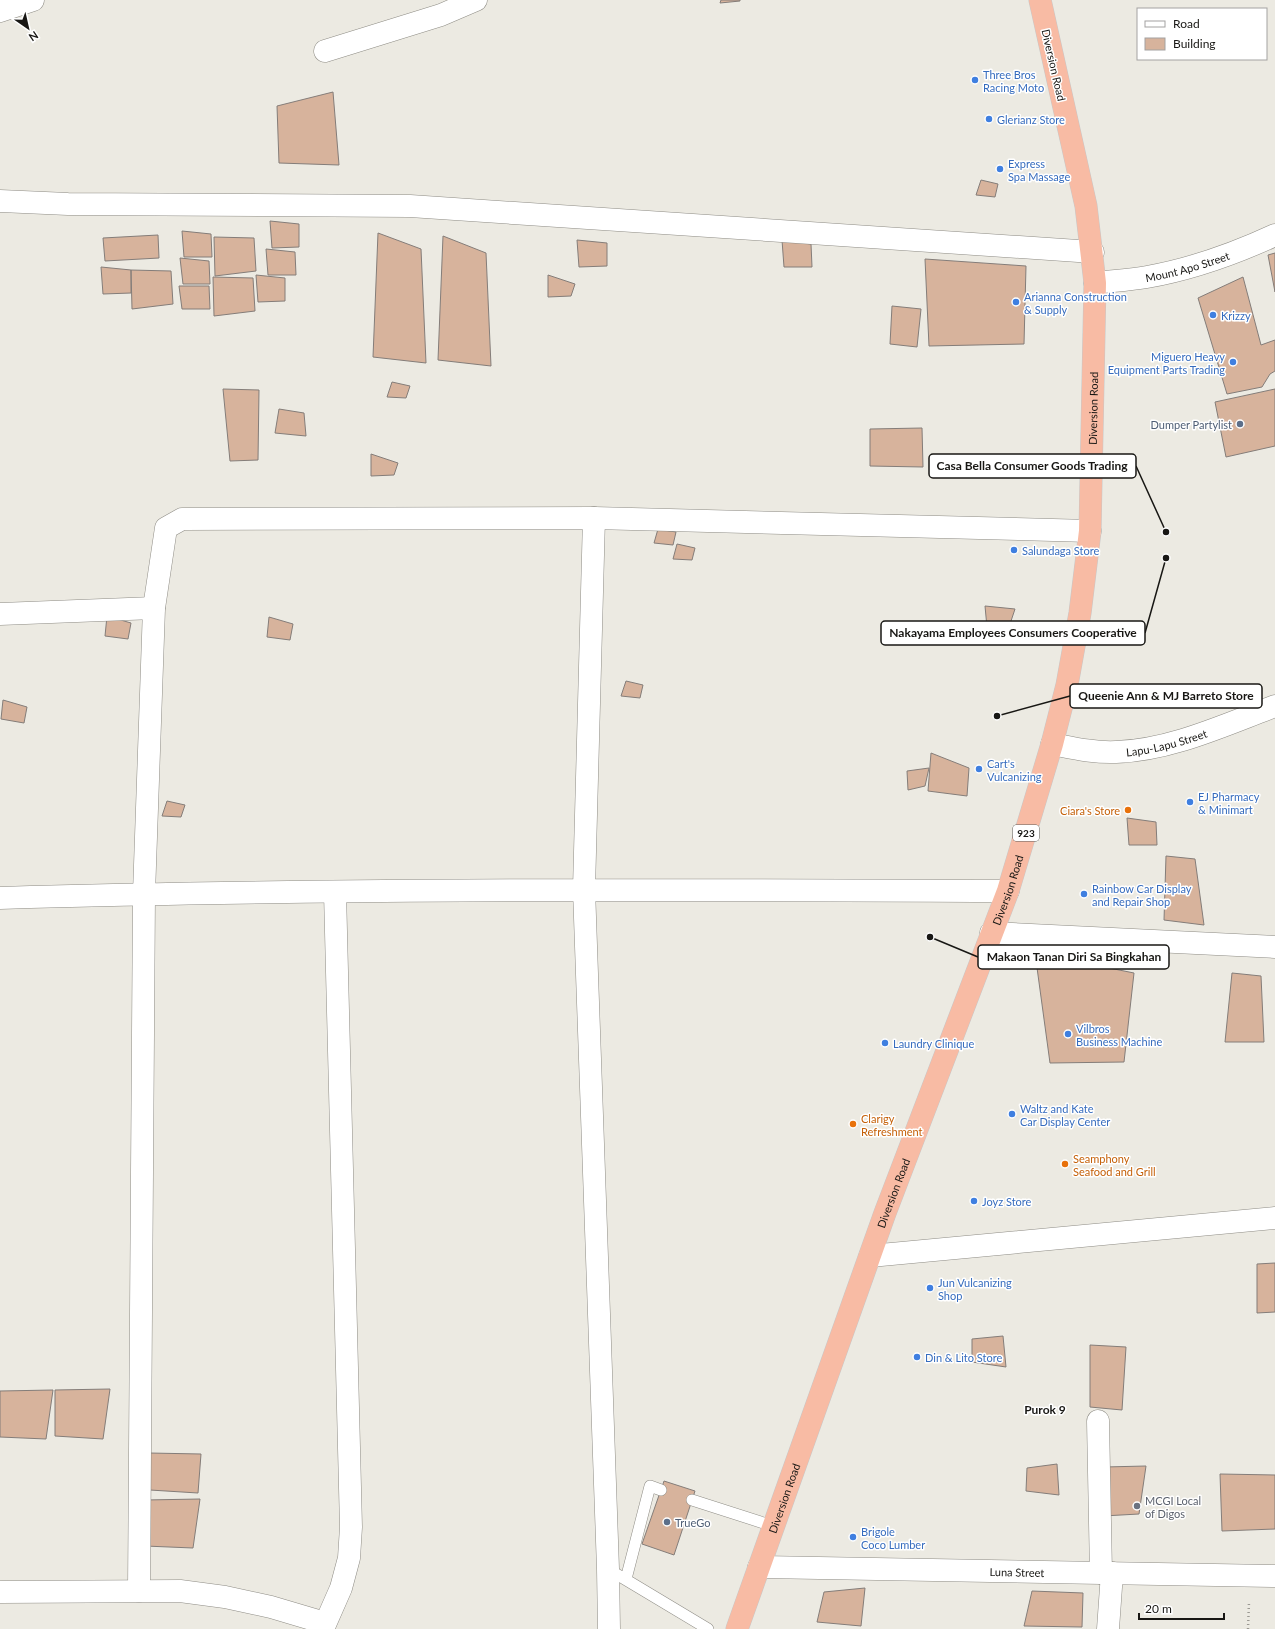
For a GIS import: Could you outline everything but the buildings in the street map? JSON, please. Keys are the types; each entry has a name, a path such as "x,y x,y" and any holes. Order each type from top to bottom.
{"highway":[{"name":"Diversion Road","path":"737,1629 870,1256 1008,891 1052,744 1067,686 1080,613 1090,531 1095,283 1085,199 1040,0"}],"street":[{"path":"0,11 33,0"},
{"path":"325,51 441,15 476,0"},
{"path":"0,201 68,204 410,206 1092,252"},
{"name":"Mount Apo Street","path":"1095,283 1147,277 1189,267 1238,252 1275,235"},
{"path":"139,1591 144,894 154,608 166,528 182,519 594,518 1090,531"},
{"path":"594,518 584,890 617,1574 609,1629"},
{"path":"0,614 154,608"},
{"name":"Lapu-Lapu Street","path":"1052,744 1092,751 1115,752 1142,750 1174,742 1275,706"},
{"path":"0,898 144,894 584,890 1008,891"},
{"path":"0,1592 180,1591 225,1597 272,1607 324,1626 341,1588 348,1558 352,1527 335,892"},
{"path":"991,933 1275,947"},
{"path":"870,1256 1275,1218"},
{"path":"1098,1421 1108,1629"},
{"name":"Luna Street","path":"759,1567 1275,1576"}],"lane":[{"path":"660,1490 650,1486 617,1574 708,1629"},
{"path":"692,1500 773,1526"}],"place":[{"name":"Three Bros Racing Moto","path":"975,80"},
{"name":"Glerianz Store","path":"989,119"},
{"name":"Express Spa Massage","path":"1000,169"},
{"name":"Arianna Construction & Supply","path":"1016,302"},
{"name":"Krizzy","path":"1213,315"},
{"name":"Miguero Heavy Equipment Parts Trading","path":"1233,362"},
{"name":"Dumper Partylist","path":"1240,424"},
{"name":"Casa Bella Consumer Goods Trading","path":"1166,532"},
{"name":"Salundaga Store","path":"1014,550"},
{"name":"Nakayama Employees Consumers Cooperative","path":"1166,558"},
{"name":"Queenie Ann & MJ Barreto Store","path":"997,716"},
{"name":"Cart's Vulcanizing","path":"979,769"},
{"name":"EJ Pharmacy & Minimart","path":"1190,802"},
{"name":"Ciara's Store","path":"1128,810"},
{"name":"Rainbow Car Display and Repair Shop","path":"1084,894"},
{"name":"Makaon Tanan Diri Sa Bingkahan","path":"930,937"},
{"name":"Vilbros Business Machine","path":"1068,1034"},
{"name":"Laundry Clinique","path":"885,1043"},
{"name":"Waltz and Kate Car Display Center","path":"1012,1114"},
{"name":"Clarigy Refreshment","path":"853,1124"},
{"name":"Seamphony Seafood and Grill","path":"1065,1164"},
{"name":"Joyz Store","path":"974,1201"},
{"name":"Jun Vulcanizing Shop","path":"930,1288"},
{"name":"Din & Lito Store","path":"917,1357"},
{"name":"MCGI Local of Digos","path":"1137,1506"},
{"name":"TrueGo","path":"667,1522"},
{"name":"Brigole Coco Lumber","path":"853,1537"}],"district":[{"name":"Purok 9","path":"1045,1409"}]}
